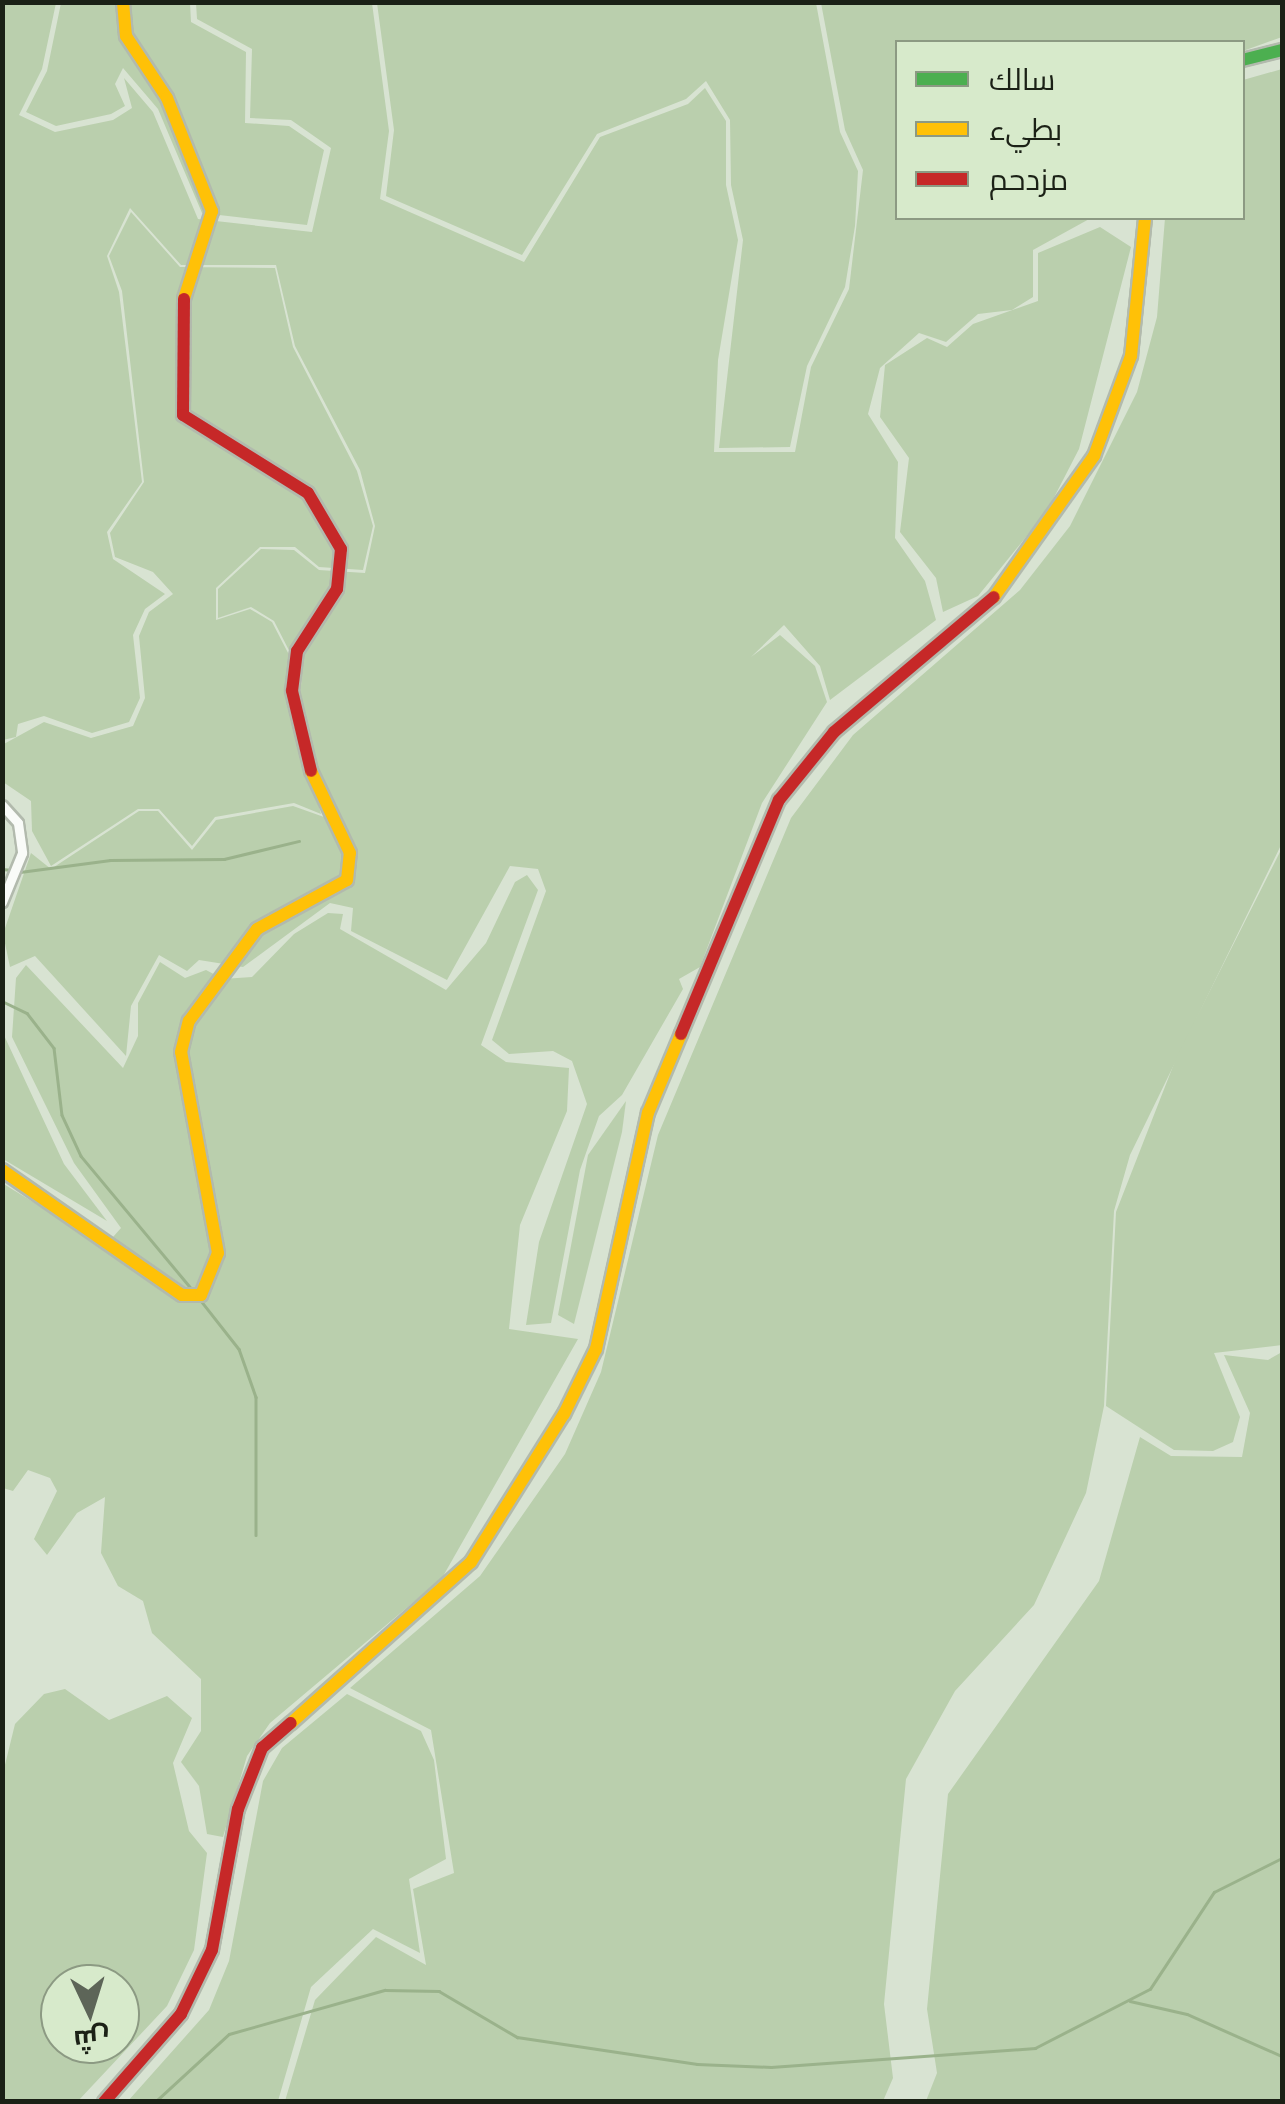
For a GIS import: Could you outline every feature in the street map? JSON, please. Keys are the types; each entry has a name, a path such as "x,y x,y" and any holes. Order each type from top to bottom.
{"main road":[{"path":"2,1170 182,1295 201,1295 214,1277 218,1253 187,1107 181,1052 189,1021 257,929 347,880 350,853 302,753 292,691 297,650 337,589 341,549 308,494 183,415 183,303 212,211 167,98 126,36 123,2"},
{"path":"1245,59 1282,50"},
{"path":"104,2102 181,2014 212,1950 238,1810 262,1748 471,1562 564,1414 596,1349 648,1113 778,800 834,732 997,594 1094,456 1131,356 1145,220"}],"street":[{"path":"2,805 18,823 22,852 2,902"}],"green space":[{"path":"3,3 56,3 42,69 19,115 55,132 113,120 132,108 124,78 153,112 198,219 312,232 331,148 291,120 250,118 252,49 197,19 196,3 372,3 389,131 380,199 524,262 600,137 688,104 705,88 726,121 726,185 738,240 718,360 714,452 795,452 811,367 849,289 863,170 845,130 821,3 1282,3 1282,37 1245,50 1245,40 895,40 895,220 1087,220 1033,250 1033,297 1012,310 978,314 946,342 919,333 880,368 868,414 898,462 895,538 925,581 936,620 830,700 820,666 784,625 751,657 780,635 815,666 827,702 762,803 700,967 679,979 683,989 622,1095 599,1116 580,1170 551,1323 526,1325 539,1242 587,1104 572,1061 553,1051 509,1054 492,1040 546,891 538,869 510,866 447,980 351,931 353,908 330,903 243,967 199,960 187,971 159,955 131,1006 126,1056 35,956 10,967 3,934 31,853 51,869 139,811 158,811 192,850 216,820 293,806 324,817 298,714 302,676 274,621 251,607 218,618 218,589 261,549 294,550 319,570 365,573 375,526 360,470 295,346 276,265 181,265 130,208 107,256 119,292 142,482 107,532 113,559 165,594 145,609 133,635 140,698 129,722 92,733 44,716 18,724 16,737 3,740"},
{"path":"61,3 190,3 191,22 246,52 245,123 289,126 324,150 307,225 202,213 158,109 123,68 115,84 125,106 111,114 56,126 26,112 47,71"},
{"path":"377,3 816,3 840,132 858,171 855,226 845,287 807,366 790,447 719,448 743,240 731,185 730,120 706,81 686,99 597,134 522,255 386,196 394,130"},
{"path":"1282,69 1282,843 1130,1155 1114,1211 1104,1406 1086,1493 1034,1605 955,1691 906,1779 884,2004 893,2078 883,2101 285,2101 315,2000 376,1937 426,1965 413,1889 454,1873 431,1730 350,1688 480,1576 565,1454 601,1372 658,1135 791,818 853,735 1020,590 1070,526 1137,392 1157,317 1165,220 1245,220 1245,79"},
{"path":"131,212 180,267 275,268 293,347 357,471 373,526 363,570 319,567 295,547 260,547 216,588 216,620 250,609 272,622 300,676 296,715 321,814 294,803 215,817 192,846 159,809 138,809 51,866 32,831 31,801 3,782 2,745 44,722 91,738 133,726 145,698 139,636 149,612 173,594 153,572 115,557 110,533 144,482 122,291 109,256"},
{"path":"1100,227 1131,247 1079,449 1047,511 978,596 943,612 936,578 900,532 909,458 880,417 885,365 927,338 947,347 973,324 1038,301 1038,253"},
{"path":"1282,848 1282,1345 1214,1353 1240,1417 1233,1442 1213,1451 1174,1450 1106,1406 1116,1212 1177,1056"},
{"path":"527,875 538,890 481,1045 506,1062 569,1068 567,1111 520,1225 509,1329 578,1339 442,1578 270,1723 247,1756 223,1837 207,1834 199,1786 181,1762 201,1731 201,1679 152,1633 143,1601 118,1586 101,1553 105,1497 77,1513 47,1555 34,1539 57,1491 50,1478 28,1470 13,1491 3,1488 2,1183 105,1246 121,1228 74,1163 12,1037 16,978 26,965 123,1068 138,1036 138,1003 160,962 185,978 206,970 223,979 252,977 294,934 328,913 343,914 340,929 446,990 486,943 515,882"},
{"path":"2,1031 64,1164 107,1221 3,1159"},
{"path":"626,1101 622,1132 574,1324 558,1315 588,1155"},
{"path":"1282,1352 1282,2101 926,2101 937,2073 927,2009 948,1794 1099,1581 1140,1437 1171,1456 1242,1457 1250,1413 1224,1355 1268,1360"},
{"path":"65,1689 109,1720 167,1696 192,1718 173,1763 189,1831 207,1853 194,1950 167,2006 140,2035 140,1964 40,1964 40,2064 113,2064 78,2101 3,2101 3,1773 15,1724 44,1694"},
{"path":"347,1694 421,1731 434,1760 446,1859 409,1879 420,1953 373,1929 311,1987 278,2101 128,2101 209,2010 229,1961 263,1781 282,1748"}],"waterway":[{"path":"20,872 110,860 224,859 299,841"},
{"path":"2,869 12,870"},
{"path":"2,1001 27,1013 54,1048 62,1115 81,1156 191,1288"},
{"path":"202,1302 239,1349 256,1397 256,1535"},
{"path":"155,2102 229,2034 385,1990 439,1991 517,2037 697,2064 771,2067 1035,2048 1150,1989 1214,1892 1282,1858"},
{"path":"1130,2001 1187,2014 1282,2056"}],"traffic: fast":[{"path":"1245,59 1282,50"}],"traffic: slow":[{"path":"123,2 126,36 167,98 212,211 184,299"},
{"path":"994,597 1094,456 1131,356 1145,220"},
{"path":"2,1170 182,1295 201,1295 218,1253 181,1052 189,1021 257,929 347,880 350,853 311,771"},
{"path":"291,1723 471,1562 564,1414 596,1349 648,1113 681,1034"}],"traffic: jam":[{"path":"184,299 183,415 308,493 341,549 337,589 297,651 292,691 311,771"},
{"path":"681,1034 779,800 834,732 994,597"},
{"path":"104,2102 181,2014 212,1950 238,1809 262,1748 291,1723"}]}
